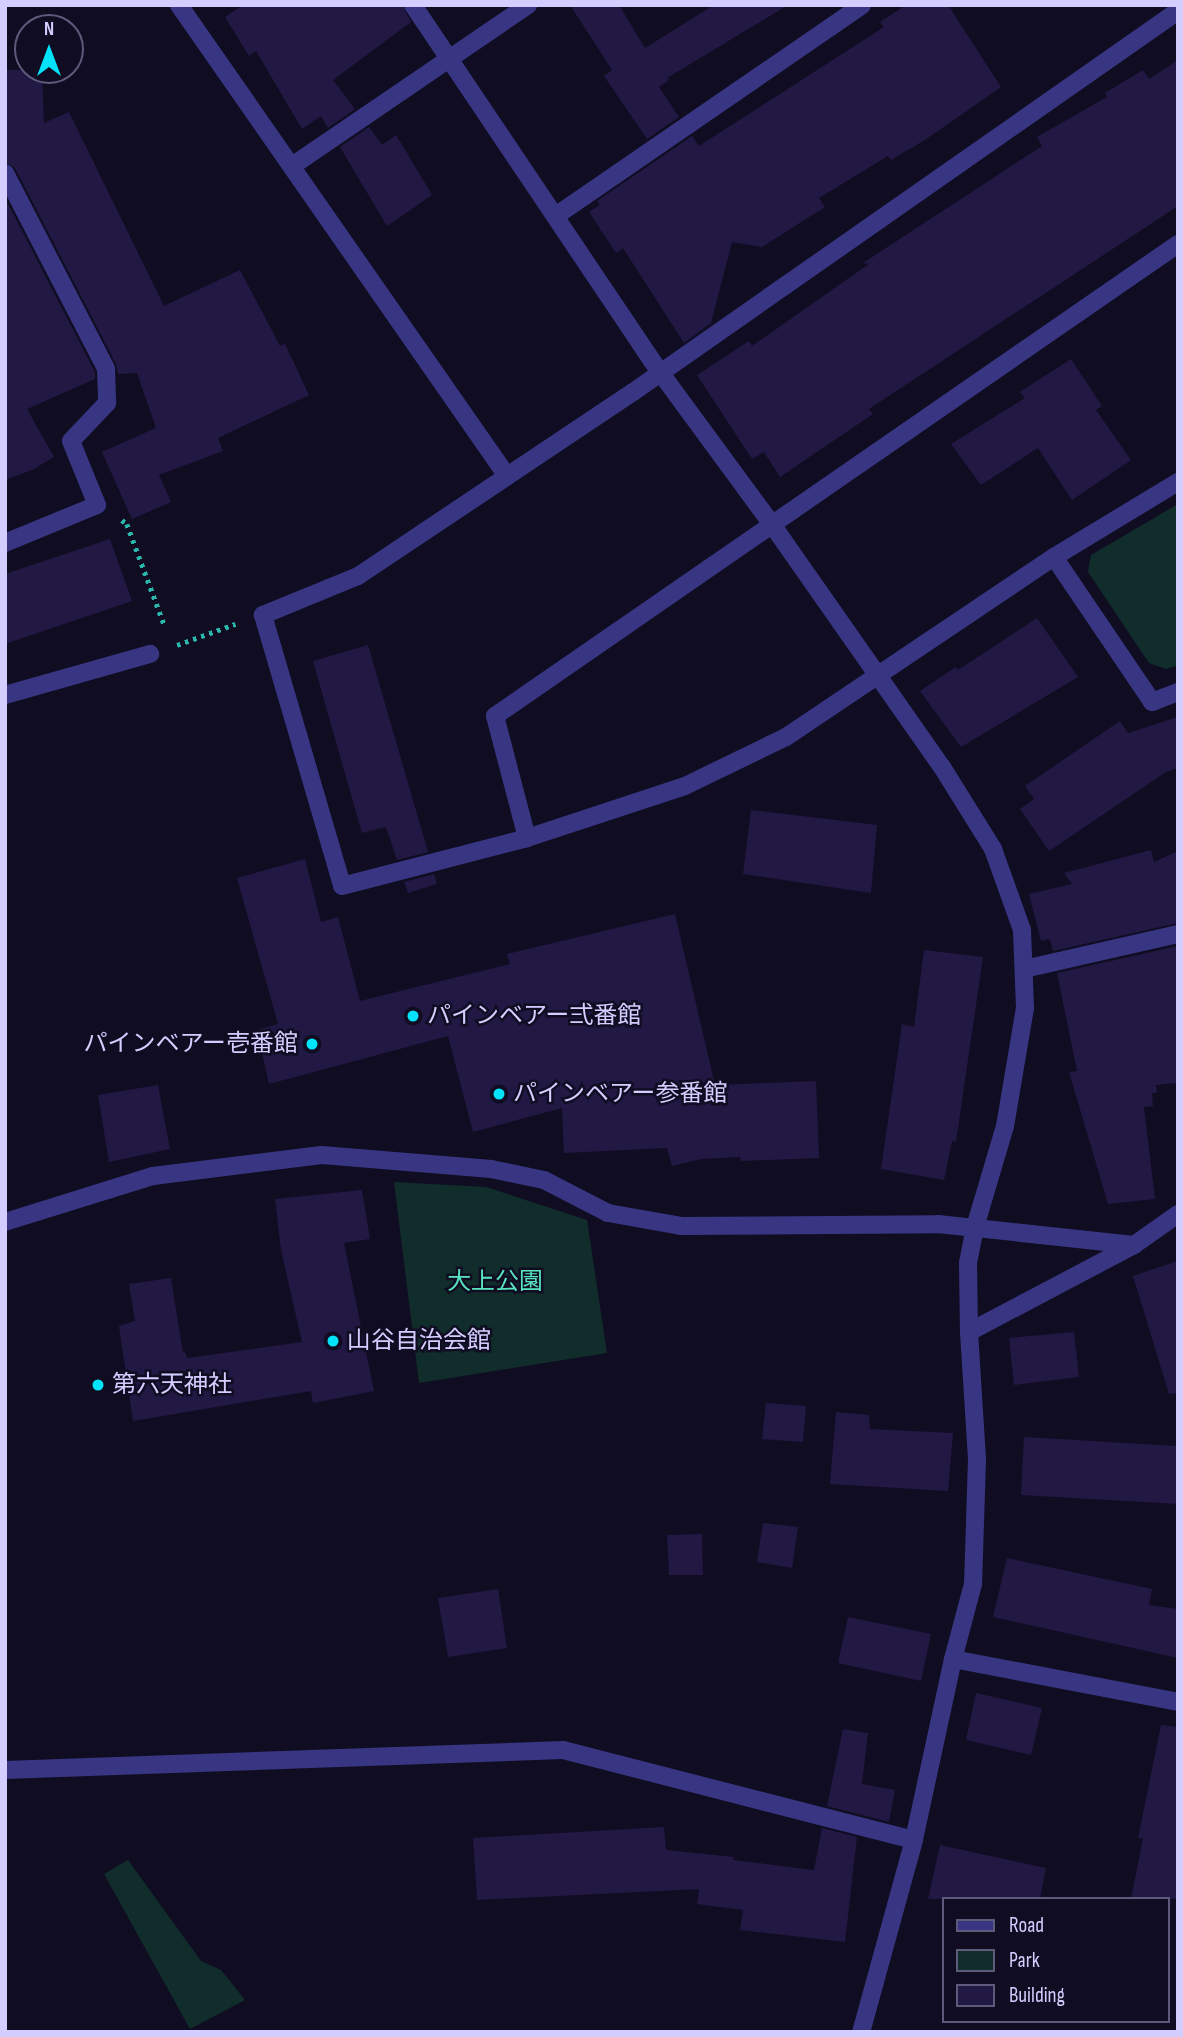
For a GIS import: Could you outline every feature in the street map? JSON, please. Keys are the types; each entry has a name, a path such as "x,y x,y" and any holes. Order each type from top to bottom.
{"street":[{"path":"179,5 507,477"},
{"path":"413,5 557,215 660,372 771,523 942,767 993,849 1022,930 1025,1008 1005,1126 975,1227 968,1263 969,1332 977,1459 973,1584 953,1659 914,1840 861,2032"},
{"path":"292,166 528,5"},
{"path":"557,215 862,5"},
{"path":"1178,11 660,372 358,576 263,615 342,886 527,838 685,786 786,737 1054,557 1178,482"},
{"path":"5,173 106,369 107,403 71,441 97,505 5,543"},
{"path":"527,838 495,716 1178,244"},
{"path":"1054,557 1152,702 1178,692"},
{"path":"5,695 150,654"},
{"path":"1024,969 1178,934"},
{"path":"5,1222 153,1176 322,1155 491,1169 544,1180 608,1213 681,1226 938,1224 1134,1245"},
{"path":"969,1332 1134,1245 1178,1214"},
{"path":"953,1659 1178,1702"},
{"path":"5,1770 564,1750 914,1840"}],"path":[{"path":"97,505 127,524 172,646"},
{"path":"150,654 263,615"}],"green space":[{"path":"1178,504 1178,665 1166,669 1149,663 1088,572 1091,555"},
{"name":"大上公園","path":"394,1182 486,1187 587,1220 607,1353 419,1383"},
{"path":"128,1860 201,1961 221,1970 245,2000 190,2029 104,1874"}],"building":[{"path":"243,5 402,5 411,22 333,80 355,109 328,128 321,116 302,129 256,51 249,56 225,17"},
{"path":"570,5 619,5 645,48 714,5 788,5 667,78 669,80 659,87 679,117 647,139 604,76 612,70"},
{"path":"906,5 948,5 1001,87 925,140 891,160 888,156 819,198 825,207 762,247 732,242 711,323 684,343 623,248 616,253 589,212 600,205 597,201 692,136 699,146 884,27 880,22"},
{"path":"1178,60 1178,206 869,409 873,414 780,477 764,452 752,459 697,375 749,341 752,346 869,264 863,263 1042,146 1037,137 1107,97 1105,93 1143,70 1149,79"},
{"path":"5,70 14,70 14,84 43,84 44,123 69,112 164,306 240,270 280,346 285,344 309,395 218,438 223,451 159,475 171,502 132,519 102,452 156,428 137,373 118,374 116,364 15,168 5,162"},
{"path":"369,127 382,145 396,135 432,195 387,226 340,147"},
{"path":"5,198 95,372 95,379 27,409 54,457 32,470 5,480"},
{"path":"1071,359 1102,406 1096,410 1131,460 1072,500 1038,448 981,485 951,444 1025,398 1020,392"},
{"path":"110,539 132,601 5,644 5,574"},
{"path":"1037,618 1078,677 961,747 920,691 956,667 958,670"},
{"path":"368,645 428,852 397,860 386,827 362,833 313,661"},
{"path":"1178,717 1178,768 1166,772 1049,851 1020,809 1034,799 1025,786 1120,721 1128,733"},
{"path":"751,810 877,825 871,893 743,874"},
{"path":"1151,850 1154,862 1178,851 1178,923 1053,951 1050,939 1041,941 1029,894 1072,884 1064,873"},
{"path":"305,859 321,922 338,917 360,1001 510,964 507,954 675,914 715,1085 816,1081 819,1158 741,1161 740,1157 702,1159 672,1166 667,1148 564,1153 562,1108 473,1132 448,1036 269,1084 257,1030 278,1024 237,878"},
{"path":"434,874 437,884 408,893 404,882"},
{"path":"1178,946 1178,1083 1156,1085 1157,1093 1152,1093 1153,1106 1144,1107 1155,1199 1108,1204 1069,1072 1077,1071 1057,973"},
{"path":"924,950 983,957 956,1142 952,1141 944,1180 881,1169 902,1024 914,1027"},
{"path":"158,1085 170,1149 109,1162 98,1095"},
{"path":"362,1190 370,1239 344,1243 374,1391 313,1403 311,1391 133,1421 119,1326 135,1321 129,1284 171,1278 183,1353 185,1352 187,1358 302,1342 281,1250 275,1199"},
{"path":"1178,1261 1178,1393 1169,1394 1133,1276"},
{"path":"1074,1332 1079,1377 1014,1385 1009,1338"},
{"path":"766,1403 806,1406 803,1442 762,1439"},
{"path":"836,1412 869,1415 870,1429 953,1433 948,1491 830,1484"},
{"path":"1024,1437 1178,1446 1178,1504 1021,1495"},
{"path":"763,1523 798,1527 792,1568 757,1562"},
{"path":"702,1534 703,1575 669,1575 667,1535"},
{"path":"1007,1558 1152,1589 1149,1605 1178,1609 1178,1658 993,1617"},
{"path":"498,1589 507,1648 448,1657 438,1598"},
{"path":"848,1617 931,1634 921,1681 838,1663"},
{"path":"976,1693 1042,1708 1031,1755 966,1740"},
{"path":"1161,1725 1178,1727 1178,1899 1131,1897 1143,1838 1138,1838"},
{"path":"843,1729 868,1733 862,1784 895,1790 889,1822 827,1806"},
{"path":"664,1827 666,1850 734,1857 733,1860 814,1870 822,1828 857,1837 845,1942 740,1930 743,1910 697,1904 699,1889 477,1900 473,1838"},
{"path":"940,1845 1046,1868 1040,1897 928,1899"}],"place":[{"name":"パインベアー弍番館","path":"413,1016"},
{"name":"パインベアー壱番館","path":"312,1044"},
{"name":"パインベアー参番館","path":"499,1094"},
{"name":"山谷自治会館","path":"333,1341"},
{"name":"第六天神社","path":"98,1385"}]}
